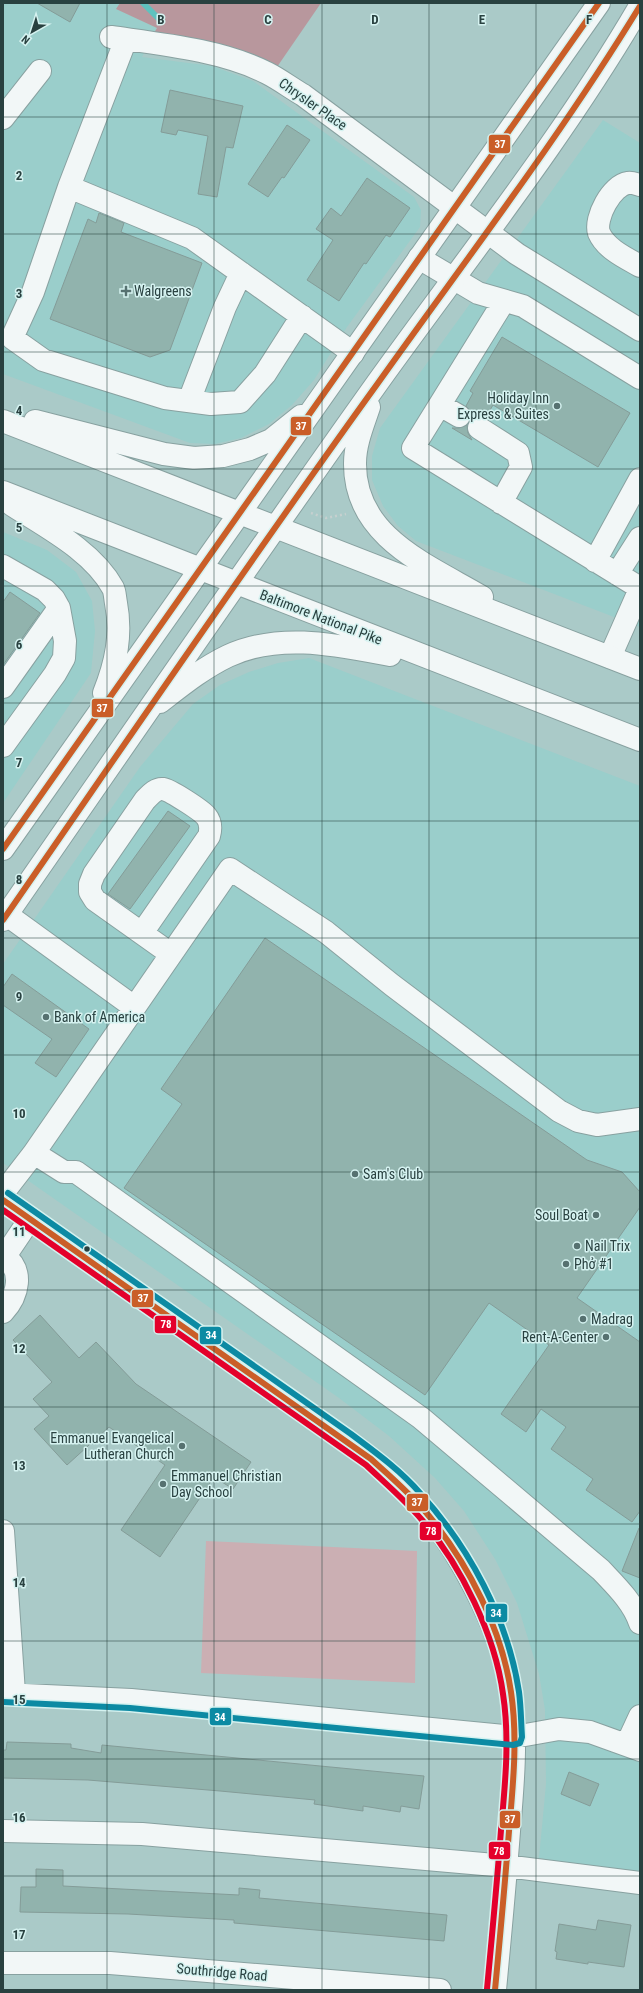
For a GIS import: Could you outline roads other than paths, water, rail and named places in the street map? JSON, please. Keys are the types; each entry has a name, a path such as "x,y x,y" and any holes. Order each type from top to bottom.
{"main road":[{"path":"3,849 200,569 241,514 599,3"},
{"path":"134,1007 4,916 274,528 452,279 574,113 640,6"},
{"name":"Chrysler Place","path":"69,187 118,38 172,46 218,56 266,72 303,95 517,254 640,330"},
{"path":"3,118 40,71"},
{"path":"640,185 628,183 615,189 598,222 600,233 609,247 640,266"},
{"path":"302,316 265,374 240,402 210,404 165,398 43,360 7,337 33,292 69,187 192,238 302,316 353,353"},
{"path":"419,258 452,279 478,293 523,306 640,378"},
{"path":"189,401 225,307 241,273"},
{"path":"504,301 413,448 640,589 610,657"},
{"path":"376,385 359,436 355,463 358,484 364,506 374,523 386,537 407,552 536,629"},
{"path":"3,413 164,454 194,458 223,456 250,449 271,440 318,403"},
{"path":"440,405 459,416"},
{"path":"3,421 274,528 640,669"},
{"path":"479,428 518,453 521,467 502,503"},
{"path":"595,561 640,479"},
{"name":"Baltimore National Pike","path":"3,492 235,584 640,740"},
{"path":"3,498 85,554 102,572 114,589 118,612 119,635 114,668 92,723"},
{"path":"617,574 640,538"},
{"path":"3,566 46,590 54,599 59,608 65,641 64,658 55,674 3,746"},
{"path":"3,687 59,608"},
{"path":"144,713 201,671 229,656 257,647 290,642 329,643 450,667"},
{"path":"142,933 206,840 211,828 205,815 171,792 163,789 155,791 145,800 98,868 90,884 90,892 96,900 171,954"},
{"path":"3,1193 34,1153 230,870 326,932 392,985 559,1111 578,1122 597,1125 640,1119"},
{"path":"34,1153 64,1172 76,1172 421,1418 601,1570 624,1595 637,1615 640,1623"},
{"path":"3,1200 322,1423 371,1459 414,1498 440,1529 467,1572 486,1611 501,1652 511,1691 514,1737 513,1781 495,1990"},
{"path":"3,1312 14,1299 18,1284 15,1270 4,1256 30,1219"},
{"path":"3,1531 9,1694 131,1700 514,1737 559,1729 590,1732 634,1747 640,1716"},
{"path":"3,1831 142,1834 506,1866 640,1883"},
{"name":"Southridge Road","path":"3,1963 110,1963 440,1990"}],"waterway":[{"path":"143,3 160,20"}],"place":[{"name":"Walgreens","path":"126,291"},
{"name":"Holiday Inn Express & Suites","path":"557,406"},
{"name":"Bank of America","path":"46,1017"},
{"name":"Sam's Club","path":"355,1174"},
{"name":"Soul Boat","path":"596,1215"},
{"name":"Nail Trix","path":"577,1246"},
{"name":"Phở #1","path":"566,1264"},
{"name":"Madrag","path":"583,1319"},
{"name":"Rent-A-Center","path":"606,1337"},
{"name":"Emmanuel Evangelical Lutheran Church","path":"182,1446"},
{"name":"Emmanuel Christian Day School","path":"163,1484"}]}
